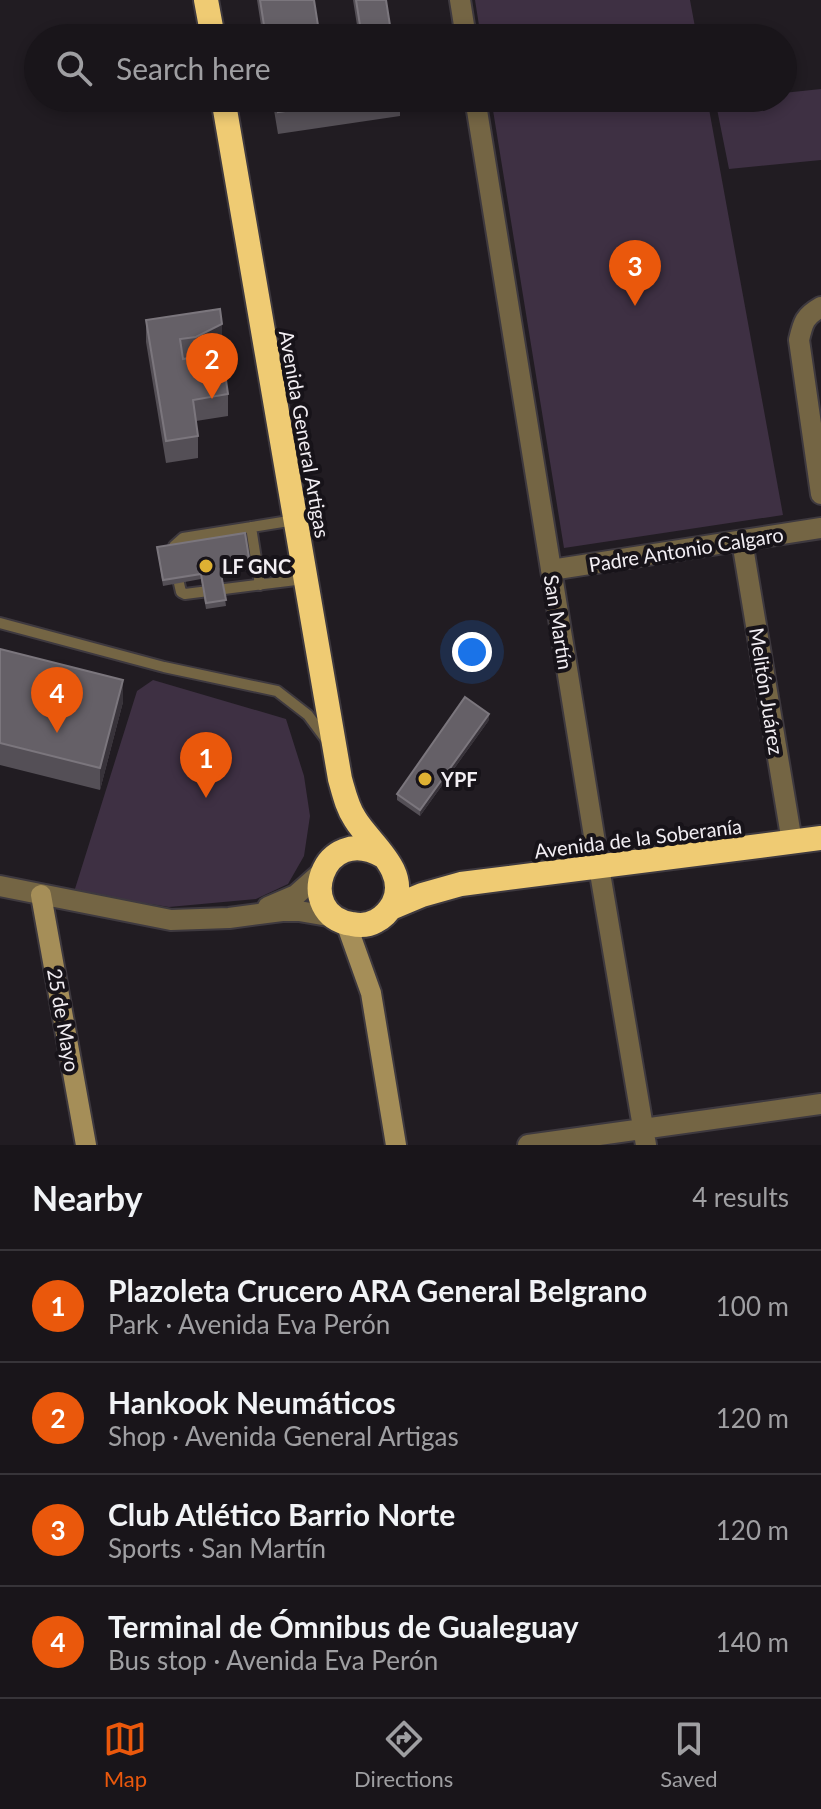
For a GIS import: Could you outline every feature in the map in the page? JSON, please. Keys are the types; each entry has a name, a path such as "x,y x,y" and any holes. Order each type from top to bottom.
{"highway":[{"path":"206,0 210,24"},
{"name":"Avenida General Artigas","path":"225,112 340,779 348,808 356,822 387,861"},
{"name":"Avenida General Artigas","path":"326,866 338,840 340,779"},
{"name":"Avenida de la Soberanía","path":"391,908 461,884 821,839"},
{"path":"361,848 373,851 387,861 396,875 398,886 391,908 383,917 359,925 340,920 325,908 319,884 326,866 339,853 361,848"},
{"name":"Avenida de la Soberanía","path":"387,861 421,878 461,884"}],"street":[{"path":"460,0 464,24"},
{"name":"San Martín","path":"477,112 645,1136"},
{"path":"821,307 809,314 799,340 821,494"},
{"name":"Padre Antonio Calgaro","path":"551,570 821,528"},
{"name":"Melitón Juárez","path":"742,541 792,842"},
{"path":"229,918 270,907 296,895 326,866"},
{"path":"0,886 171,920 299,911 340,920 371,993 396,1145"},
{"name":"25 de Mayo","path":"41,895 86,1145"},
{"path":"528,1145 645,1136 821,1104"}],"lane":[{"path":"295,520 183,538 174,546 173,556 181,592 185,594 305,578"},
{"path":"251,527 260,585"},
{"path":"0,623 164,667 277,691 308,715 335,752"}],"shaded area":[{"path":"475,0 690,0 694,24 479,24"},
{"path":"821,89 821,160 729,169 718,112 797,112 797,92"},
{"path":"493,112 710,112 783,515 564,548"},
{"path":"153,680 286,719 304,776 310,816 304,856 288,884 256,899 169,907 74,892 137,691"}],"building":[{"path":"260,0 314,0 318,24 264,24"},
{"path":"356,0 386,0 390,24 360,24"},
{"path":"220,309 222,324 196,337 180,339 183,359 222,352 228,394 193,400 198,436 166,441 146,320"},
{"path":"245,533 250,564 220,569 226,600 206,603 201,574 163,580 157,547"},
{"path":"0,649 123,680 100,768 0,743"},
{"path":"465,697 489,714 420,810 397,794"}],"place":[{"name":"Club Atlético Barrio Norte","path":"635,306"},
{"name":"Hankook Neumáticos","path":"212,399"},
{"name":"LF GNC","path":"206,566"},
{"name":"Terminal de Ómnibus de Gualeguay","path":"57,733"},
{"name":"YPF","path":"425,779"},
{"name":"Plazoleta Crucero ARA General Belgrano","path":"206,798"}]}
